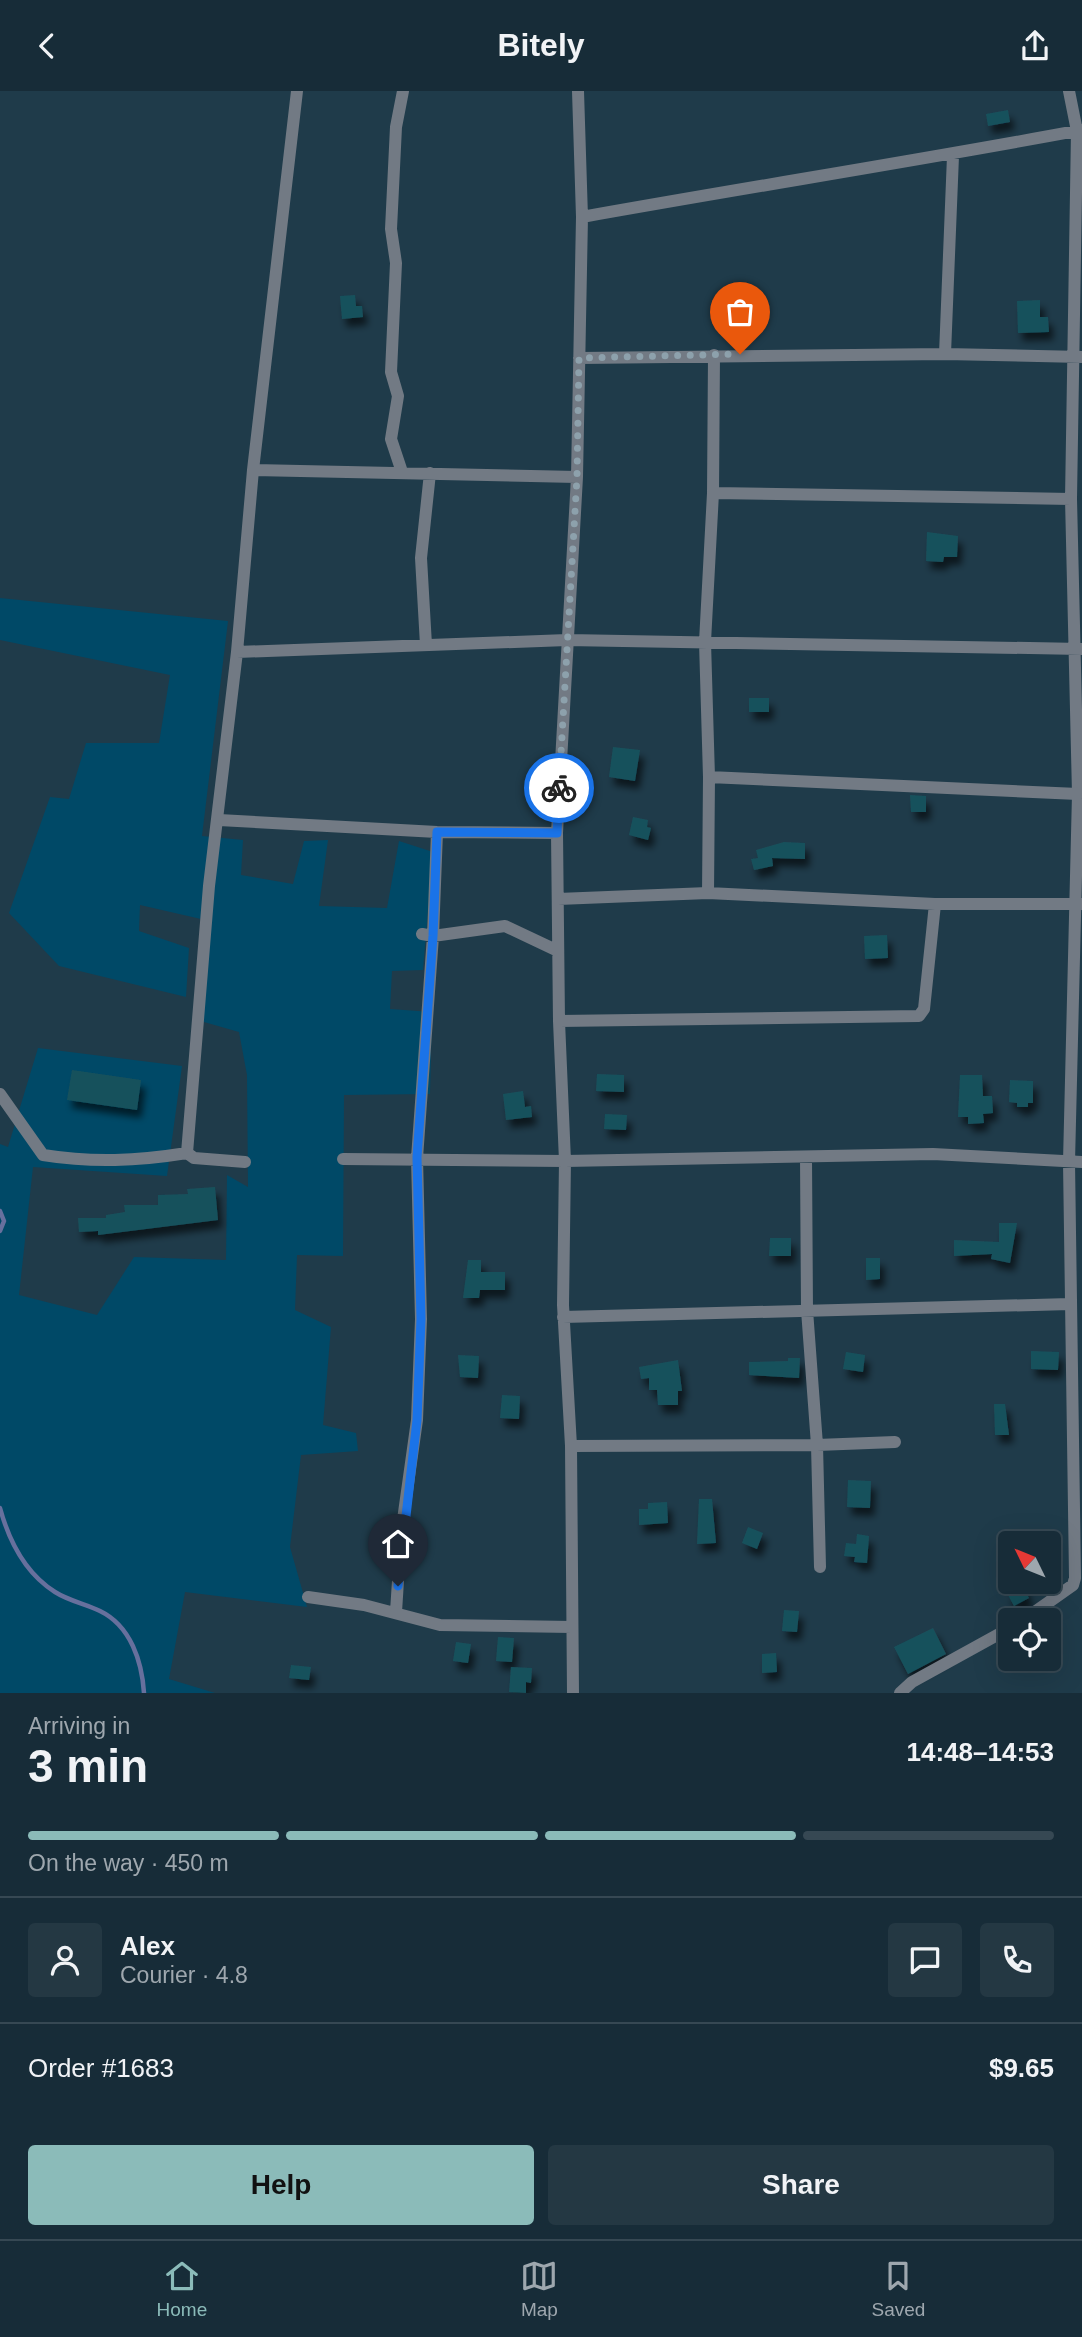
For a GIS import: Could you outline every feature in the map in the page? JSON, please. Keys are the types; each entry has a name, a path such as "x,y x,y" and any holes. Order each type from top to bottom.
{"street":[{"path":"187,1153 209,886 219,820 253,470 297,91"},
{"path":"402,472 391,439 398,396 391,360 396,263 391,229 396,127 403,91"},
{"path":"573,1693 571,1446 563,1317 565,1161 559,1021 557,833 577,477 582,217 578,91"},
{"path":"1042,1608 1078,1585 1078,1442 1070,1304 1079,904 1078,649 1071,499 1077,357 1079,130 1069,91"},
{"path":"582,217 768,183 953,156 1079,130"},
{"path":"945,354 953,156"},
{"path":"579,358 945,354 1077,357"},
{"path":"708,893 709,777 705,642 713,493 714,355"},
{"path":"253,470 577,477"},
{"path":"426,645 421,558 430,473"},
{"path":"713,493 1071,499"},
{"path":"237,652 568,640 1078,649"},
{"path":"709,777 1078,794"},
{"path":"219,820 437,832 557,833"},
{"path":"396,1612 401,1534 417,1420 421,1319 417,1157 428,935 437,832"},
{"path":"558,899 708,893 935,904 1079,904"},
{"path":"559,1021 919,1016 924,1009 935,904"},
{"path":"428,935 505,926 558,951"},
{"path":"0,1094 43,1155 81,1161 138,1161 187,1153 194,1158 246,1162"},
{"path":"344,1159 417,1157 565,1161 933,1154 1075,1162"},
{"path":"806,1158 807,1310 817,1445 820,1567"},
{"path":"563,1317 1070,1304"},
{"path":"571,1446 895,1442"},
{"path":"308,1597 364,1605 440,1625 572,1627"},
{"path":"900,1693 912,1682 998,1635"}],"shaded area":[{"path":"0,598 228,621 202,836 243,840 241,875 293,884 304,841 328,840 319,906 387,908 399,841 433,852 423,970 392,971 390,1009 432,1012 430,1094 344,1095 343,1256 297,1255 295,1310 331,1327 323,1425 356,1433 358,1451 301,1455 290,1547 307,1607 185,1592 169,1679 215,1693 0,1693 0,1144 8,1147 38,1048 182,1066 167,1176 33,1167 19,1295 97,1315 134,1257 226,1260 227,1175 248,1187 247,1075 239,1032 197,1020 201,919 140,905 139,931 189,948 186,997 59,966 9,913 50,797 69,799 86,743 159,743 170,675 0,640"}],"building":[{"path":"1008,110 1010,122 988,126 986,114"},
{"path":"355,295 356,306 362,306 363,317 342,319 340,296"},
{"path":"1040,300 1040,317 1048,317 1049,332 1018,333 1017,301"},
{"path":"927,532 958,536 957,557 944,557 943,562 926,561"},
{"path":"749,698 769,698 769,712 749,712"},
{"path":"613,747 640,750 635,781 609,777"},
{"path":"910,795 926,796 926,812 911,812"},
{"path":"633,817 648,820 647,827 651,828 648,840 629,835"},
{"path":"784,842 805,843 805,859 772,858 773,866 754,870 751,859 758,858 756,850"},
{"path":"887,935 888,958 865,959 864,936"},
{"path":"72,1070 141,1080 137,1110 67,1100"},
{"path":"597,1074 624,1075 624,1092 596,1091"},
{"path":"960,1075 982,1075 983,1096 992,1096 993,1113 983,1114 984,1123 968,1124 968,1117 958,1117"},
{"path":"1010,1080 1033,1081 1033,1103 1028,1103 1028,1107 1017,1107 1017,1103 1009,1102"},
{"path":"523,1091 525,1107 531,1106 532,1117 506,1120 503,1094"},
{"path":"605,1114 627,1115 626,1130 604,1129"},
{"path":"215,1187 218,1220 98,1235 98,1231 79,1232 78,1218 106,1218 106,1215 125,1212 124,1205 158,1205 158,1195 188,1194 187,1189"},
{"path":"999,1223 1017,1223 1010,1263 991,1259 992,1254 954,1256 954,1240 999,1242"},
{"path":"770,1238 791,1238 791,1256 769,1256"},
{"path":"866,1258 880,1258 880,1279 866,1280"},
{"path":"468,1260 481,1260 481,1272 505,1272 505,1290 480,1290 479,1298 463,1298"},
{"path":"1031,1351 1059,1352 1058,1370 1031,1369"},
{"path":"846,1352 865,1355 863,1372 843,1369"},
{"path":"458,1355 479,1356 478,1378 460,1377"},
{"path":"788,1358 800,1358 799,1378 749,1375 749,1362 788,1361"},
{"path":"678,1360 682,1391 678,1391 678,1405 658,1405 657,1390 649,1390 649,1378 641,1379 639,1367"},
{"path":"502,1395 520,1396 519,1419 500,1418"},
{"path":"994,1404 1005,1404 1009,1435 995,1435"},
{"path":"848,1480 871,1481 870,1508 847,1507"},
{"path":"699,1499 712,1499 716,1543 697,1544"},
{"path":"667,1502 668,1523 639,1525 639,1509 648,1509 648,1503"},
{"path":"748,1527 763,1533 757,1549 742,1543"},
{"path":"857,1534 869,1536 867,1563 854,1562 855,1557 844,1556 846,1543 856,1544"},
{"path":"1008,1594 1027,1594 1029,1598 1014,1606"},
{"path":"784,1610 799,1611 797,1632 782,1631"},
{"path":"933,1628 946,1654 908,1674 894,1647"},
{"path":"498,1637 514,1638 512,1662 496,1661"},
{"path":"456,1642 471,1644 468,1663 453,1661"},
{"path":"776,1653 777,1672 762,1673 762,1654"},
{"path":"291,1665 311,1667 309,1680 289,1678"},
{"path":"511,1667 532,1668 531,1683 526,1682 526,1693 509,1692"}],"waterway":[{"path":"0,1211 4,1221 0,1231"},
{"path":"0,1508 13,1544 27,1566 44,1584 66,1598 100,1611 120,1626 137,1657 144,1693"}],"way so far":[{"path":"559,788 577,477 579,358 740,354"}],"route":[{"path":"398,1586 401,1534 417,1420 421,1319 417,1157 433,936 437,832 557,833 559,788"}]}
